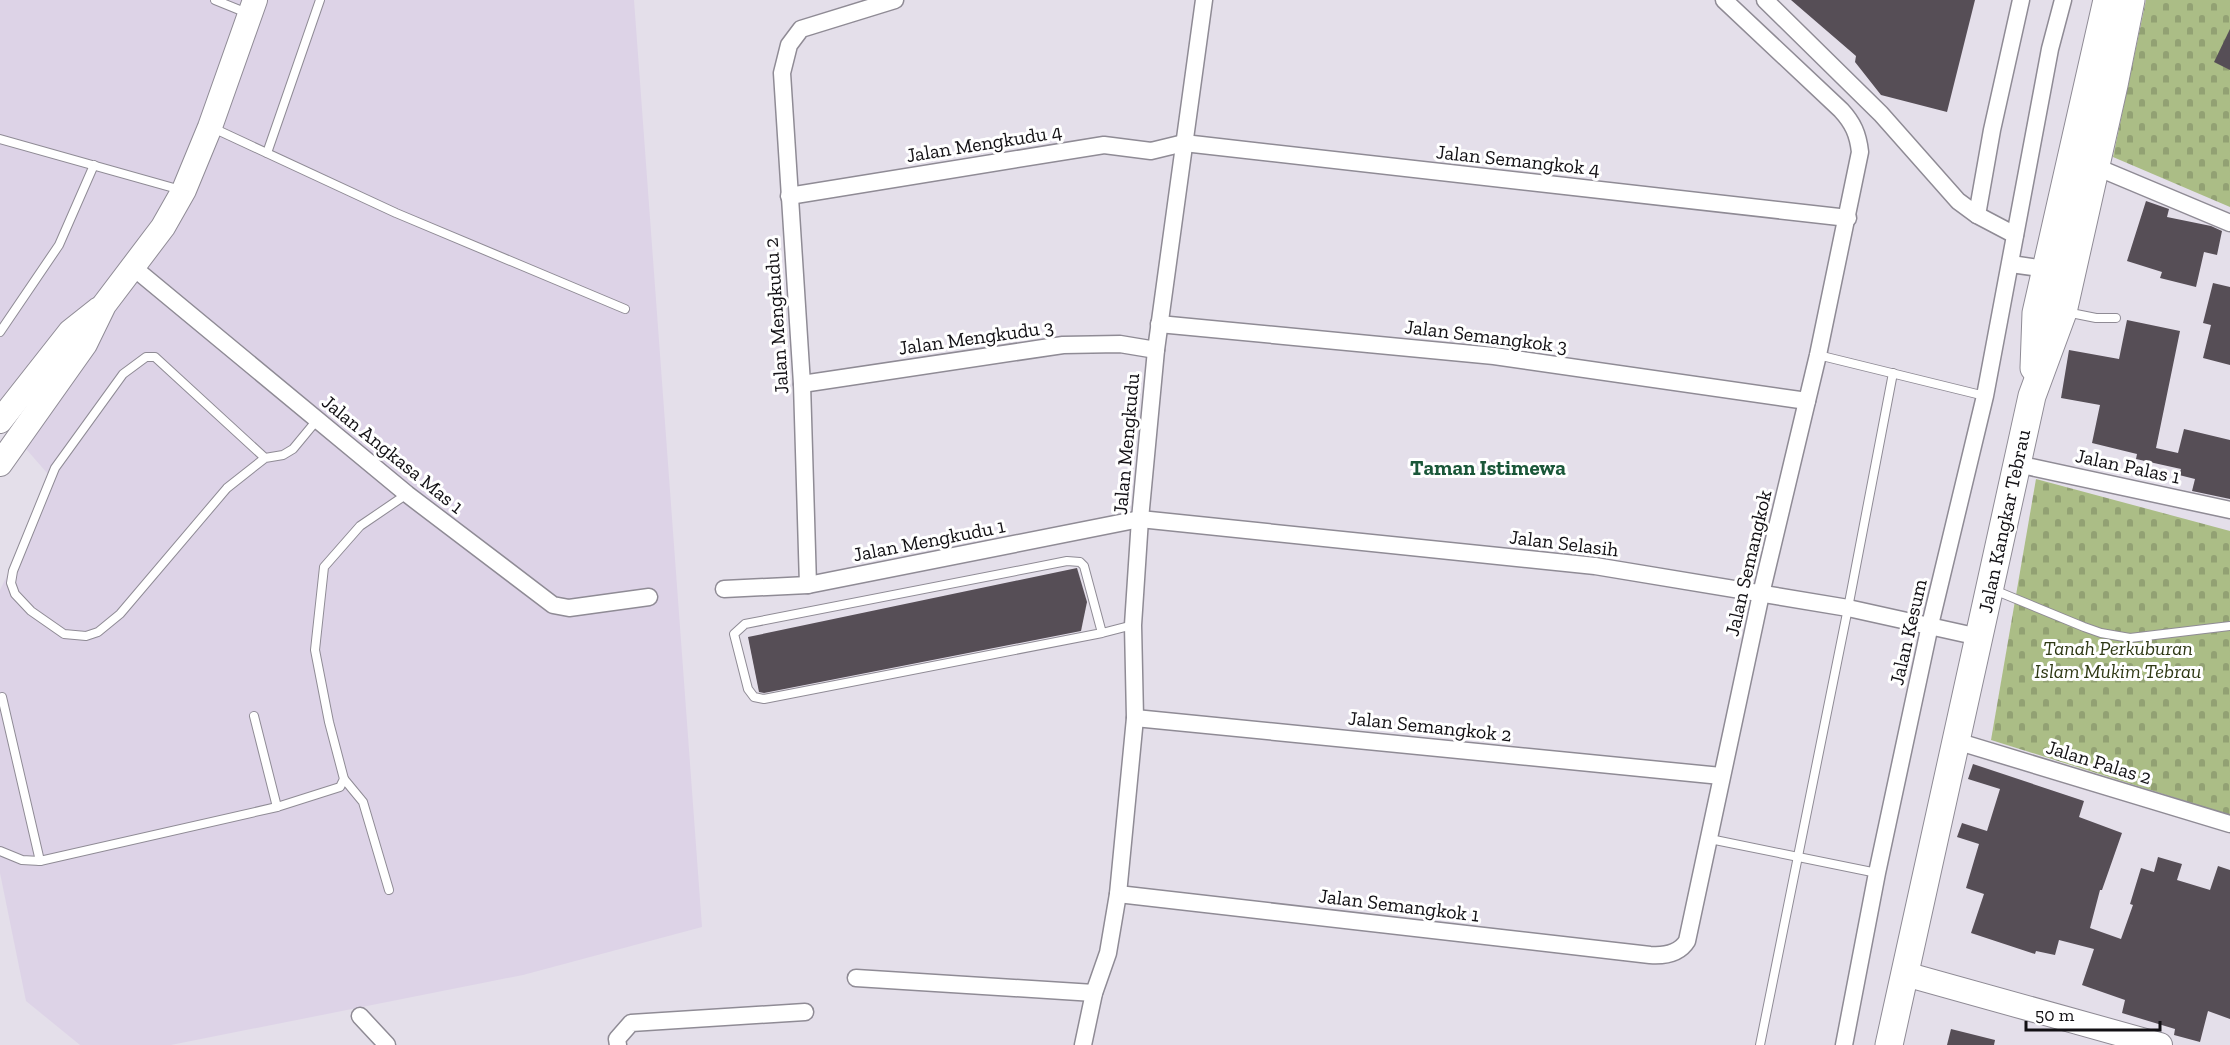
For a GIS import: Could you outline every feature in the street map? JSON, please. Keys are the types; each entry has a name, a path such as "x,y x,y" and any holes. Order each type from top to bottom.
{"main road":[{"path":"2032,396 2036,313 2107,0"},
{"name":"Jalan Kangkar Tebrau","path":"1889,1045 2032,396 2062,312 2131,0"}],"street":[{"name":"Jalan Mengkudu 2","path":"808,585 802,384 782,73 789,45 801,29 895,0"},
{"name":"Jalan Mengkudu","path":"1083,1045 1094,993 1108,953 1118,894 1135,718 1133,625 1140,519 1156,350 1204,0"},
{"name":"Jalan Semangkok","path":"1674,953 1687,941 1761,594 1818,355 1860,152 1858,135 1851,121 1724,0"},
{"path":"1766,0 1881,114 1958,201 1977,215 2015,235"},
{"path":"1977,215 1992,130 2021,0"},
{"name":"Jalan Kesum","path":"1844,1045 1877,873 1930,626 1985,396 2050,49 2063,0"},
{"path":"0,421 70,332 104,305 163,227 184,190 210,127 252,7"},
{"name":"Jalan Mengkudu 4","path":"789,196 1104,145 1151,151 1184,143"},
{"name":"Jalan Semangkok 4","path":"1184,143 1848,218"},
{"path":"2094,166 2230,223"},
{"path":"2011,264 2046,269"},
{"name":"Jalan Angkasa Mas 1","path":"134,268 407,494 553,605 569,608 649,597"},
{"path":"0,465 85,344 104,305"},
{"name":"Jalan Semangkok 3","path":"1160,324 1494,356 1807,402"},
{"name":"Jalan Mengkudu 3","path":"802,384 1063,345 1120,344 1156,350"},
{"name":"Jalan Palas 1","path":"2017,464 2230,510"},
{"name":"Jalan Mengkudu 1","path":"724,589 808,585 1140,519"},
{"name":"Jalan Selasih","path":"1140,519 1595,566 1848,608 1979,637"},
{"name":"Jalan Semangkok 2","path":"1135,718 1721,776"},
{"name":"Jalan Palas 2","path":"1956,741 2230,824"},
{"name":"Jalan Semangkok 1","path":"1118,894 1650,955 1661,956 1674,953"},
{"path":"1905,974 2123,1040 2160,1045"},
{"path":"856,978 1094,993"},
{"path":"618,1045 617,1039 631,1023 805,1012"},
{"path":"360,1016 387,1045"}],"lane":[{"path":"215,0 252,7"},
{"path":"267,153 320,0"},
{"path":"210,127 396,213 625,309"},
{"path":"0,139 184,190"},
{"path":"0,332 59,245 94,165"},
{"path":"2062,312 2096,318 2116,318"},
{"path":"1818,355 1985,396"},
{"path":"265,458 155,357 146,357 123,374 55,468 13,572 11,583 15,594 31,611 64,634 86,636 98,632 120,614 227,488 265,458 283,454 293,448 317,420"},
{"path":"1760,1045 1893,372"},
{"path":"389,890 363,802 344,779 329,722 315,650 324,567 360,526 407,494"},
{"path":"1102,633 1084,566 1080,562 1067,561 745,624 734,634 748,689 754,697 764,699 1102,633 1133,625"},
{"path":"1990,588 2101,633 2130,638 2230,626"},
{"path":"2,697 40,861"},
{"path":"254,717 277,807"},
{"path":"0,851 22,860 40,861 277,807 331,791 340,787 344,779"},
{"path":"1710,839 1877,873"}],"shaded area":[{"path":"0,0 634,0 702,927 523,975 171,1045 80,1045 26,1001 0,873 0,590 54,481 0,419"}],"green space":[{"path":"2146,0 2230,0 2230,207 2113,157"},
{"name":"Tanah Perkuburan Islam Mukim Tebrau","path":"2036,479 2230,531 2230,815 1991,740"}],"building":[{"path":"1791,0 1975,0 1947,112 1881,95 1855,62 1856,56"},
{"path":"2230,29 2230,70 2214,62"},
{"path":"2146,201 2169,209 2167,217 2211,226 2222,231 2217,255 2204,252 2196,287 2160,278 2162,272 2127,261"},
{"path":"2213,283 2230,287 2230,365 2203,358 2211,325 2203,323"},
{"path":"2127,320 2180,331 2156,448 2178,453 2184,429 2230,440 2230,499 2192,491 2195,479 2179,475 2181,469 2136,459 2137,454 2092,443 2100,405 2061,398 2069,350 2119,359"},
{"path":"1077,568 1087,602 1081,631 764,693 759,692 748,637"},
{"path":"1973,764 2084,801 2079,817 2122,833 2102,890 2100,890 2090,928 2121,939 2133,905 2130,904 2141,868 2154,872 2158,857 2182,864 2177,880 2210,890 2218,866 2230,870 2230,1019 2208,1011 2200,1042 2174,1035 2175,1029 2122,1013 2125,1000 2082,985 2094,949 2059,940 2055,955 2036,951 2035,954 1971,933 1984,894 1966,888 1979,844 1957,837 1962,823 1987,831 2000,789 1968,779"},
{"path":"1951,1029 1995,1040 1994,1045 1947,1045"}],"district":[{"name":"Taman Istimewa","path":"1488,468"}]}
